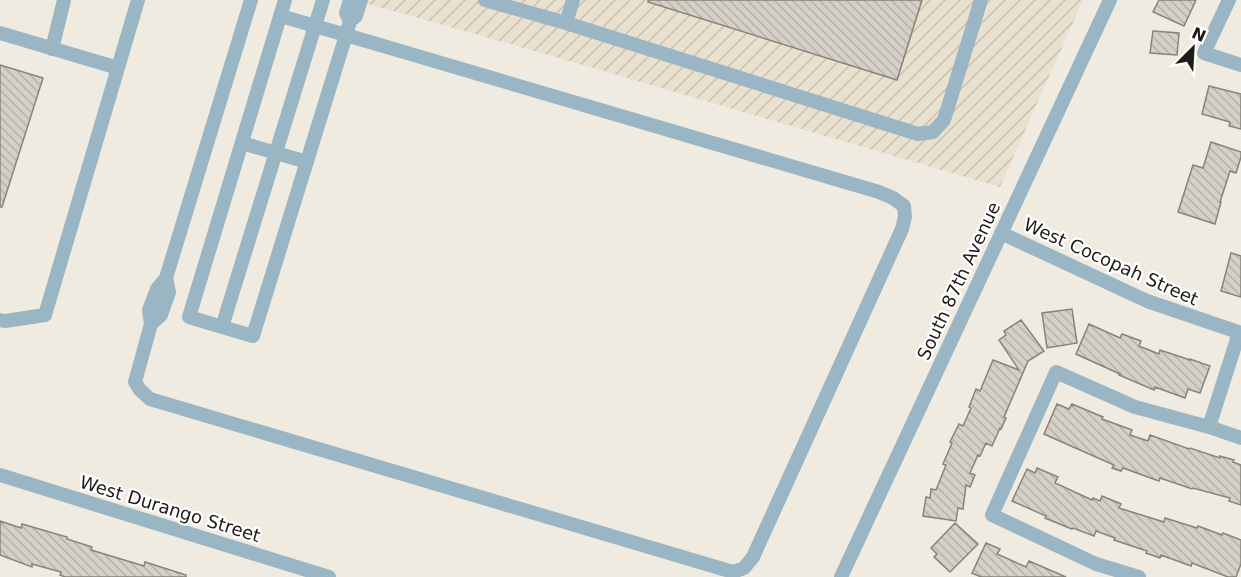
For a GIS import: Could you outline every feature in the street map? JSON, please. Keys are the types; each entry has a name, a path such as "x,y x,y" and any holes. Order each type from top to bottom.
{"street":[{"path":"52,49 64,0"},
{"path":"0,320 45,315 138,0"},
{"path":"251,0 166,278 169,292 161,315 151,324 135,382 140,390 150,399 718,569 733,572 744,568 753,557 902,229 905,217 904,206 879,192 280,16"},
{"path":"285,0 189,317 253,336 350,21 356,16 361,0"},
{"path":"222,327 323,0"},
{"path":"350,0 346,13 350,21"},
{"path":"485,0 566,23 918,134 933,132 944,120 981,0"},
{"path":"566,23 573,0"},
{"name":"South 87th Avenue","path":"841,577 1110,0"},
{"path":"1229,0 1204,53 1241,65"},
{"path":"0,33 118,68"},
{"path":"242,143 307,162"},
{"name":"West Cocopah Street","path":"1001,233 1147,301 1240,333"},
{"path":"1209,427 1240,333"},
{"path":"1139,577 1095,571 992,515 1056,372 1135,407 1241,438"},
{"name":"West Durango Street","path":"0,475 329,577"}],"shaded area":[{"path":"354,0 1083,0 1000,187"}],"building":[{"path":"648,0 922,0 897,80 648,2"},
{"path":"1159,0 1196,0 1184,26 1153,12"},
{"path":"1153,31 1179,33 1177,55 1150,53"},
{"path":"0,65 43,78 2,207 0,207"},
{"path":"1209,86 1241,94 1241,129 1229,126 1230,122 1202,114"},
{"path":"1211,142 1241,152 1236,173 1230,171 1215,224 1178,212 1193,165 1203,168"},
{"path":"1231,253 1241,256 1241,297 1221,291"},
{"path":"1072,309 1077,343 1047,348 1042,313"},
{"path":"1021,320 1044,351 1028,361 1004,417 1006,418 992,446 986,443 980,456 978,455 970,473 975,475 970,487 966,485 963,509 958,508 956,521 923,516 926,497 930,498 931,489 936,490 946,465 943,464 952,443 950,442 959,424 963,426 976,389 980,391 993,360 1019,370 999,340 1006,335 1004,331"},
{"path":"1089,324 1120,338 1122,334 1141,341 1139,346 1159,354 1160,350 1210,366 1200,393 1188,389 1185,398 1155,387 1154,390 1076,354"},
{"path":"1057,404 1069,409 1072,404 1103,417 1102,419 1132,430 1130,435 1148,441 1150,435 1189,449 1234,460 1233,462 1241,465 1241,505 1229,501 1230,498 1160,478 1159,481 1123,468 1121,471 1112,468 1114,465 1044,434"},
{"path":"1037,468 1058,477 1055,483 1092,500 1093,498 1100,501 1102,496 1121,504 1119,508 1164,522 1165,518 1197,528 1198,526 1241,540 1241,564 1236,577 1228,577 1192,563 1191,566 1161,555 1160,558 1096,531 1094,536 1072,529 1012,501 1027,469 1035,473"},
{"path":"0,521 21,528 22,524 67,537 67,539 92,547 91,550 144,566 145,562 186,575 186,577 65,577 60,575 61,572 32,564 32,567 0,555"},
{"path":"955,523 978,544 950,572 934,557 937,554 931,548"},
{"path":"986,543 1000,549 997,554 1026,567 1029,561 1066,577 981,577 972,573"}]}
